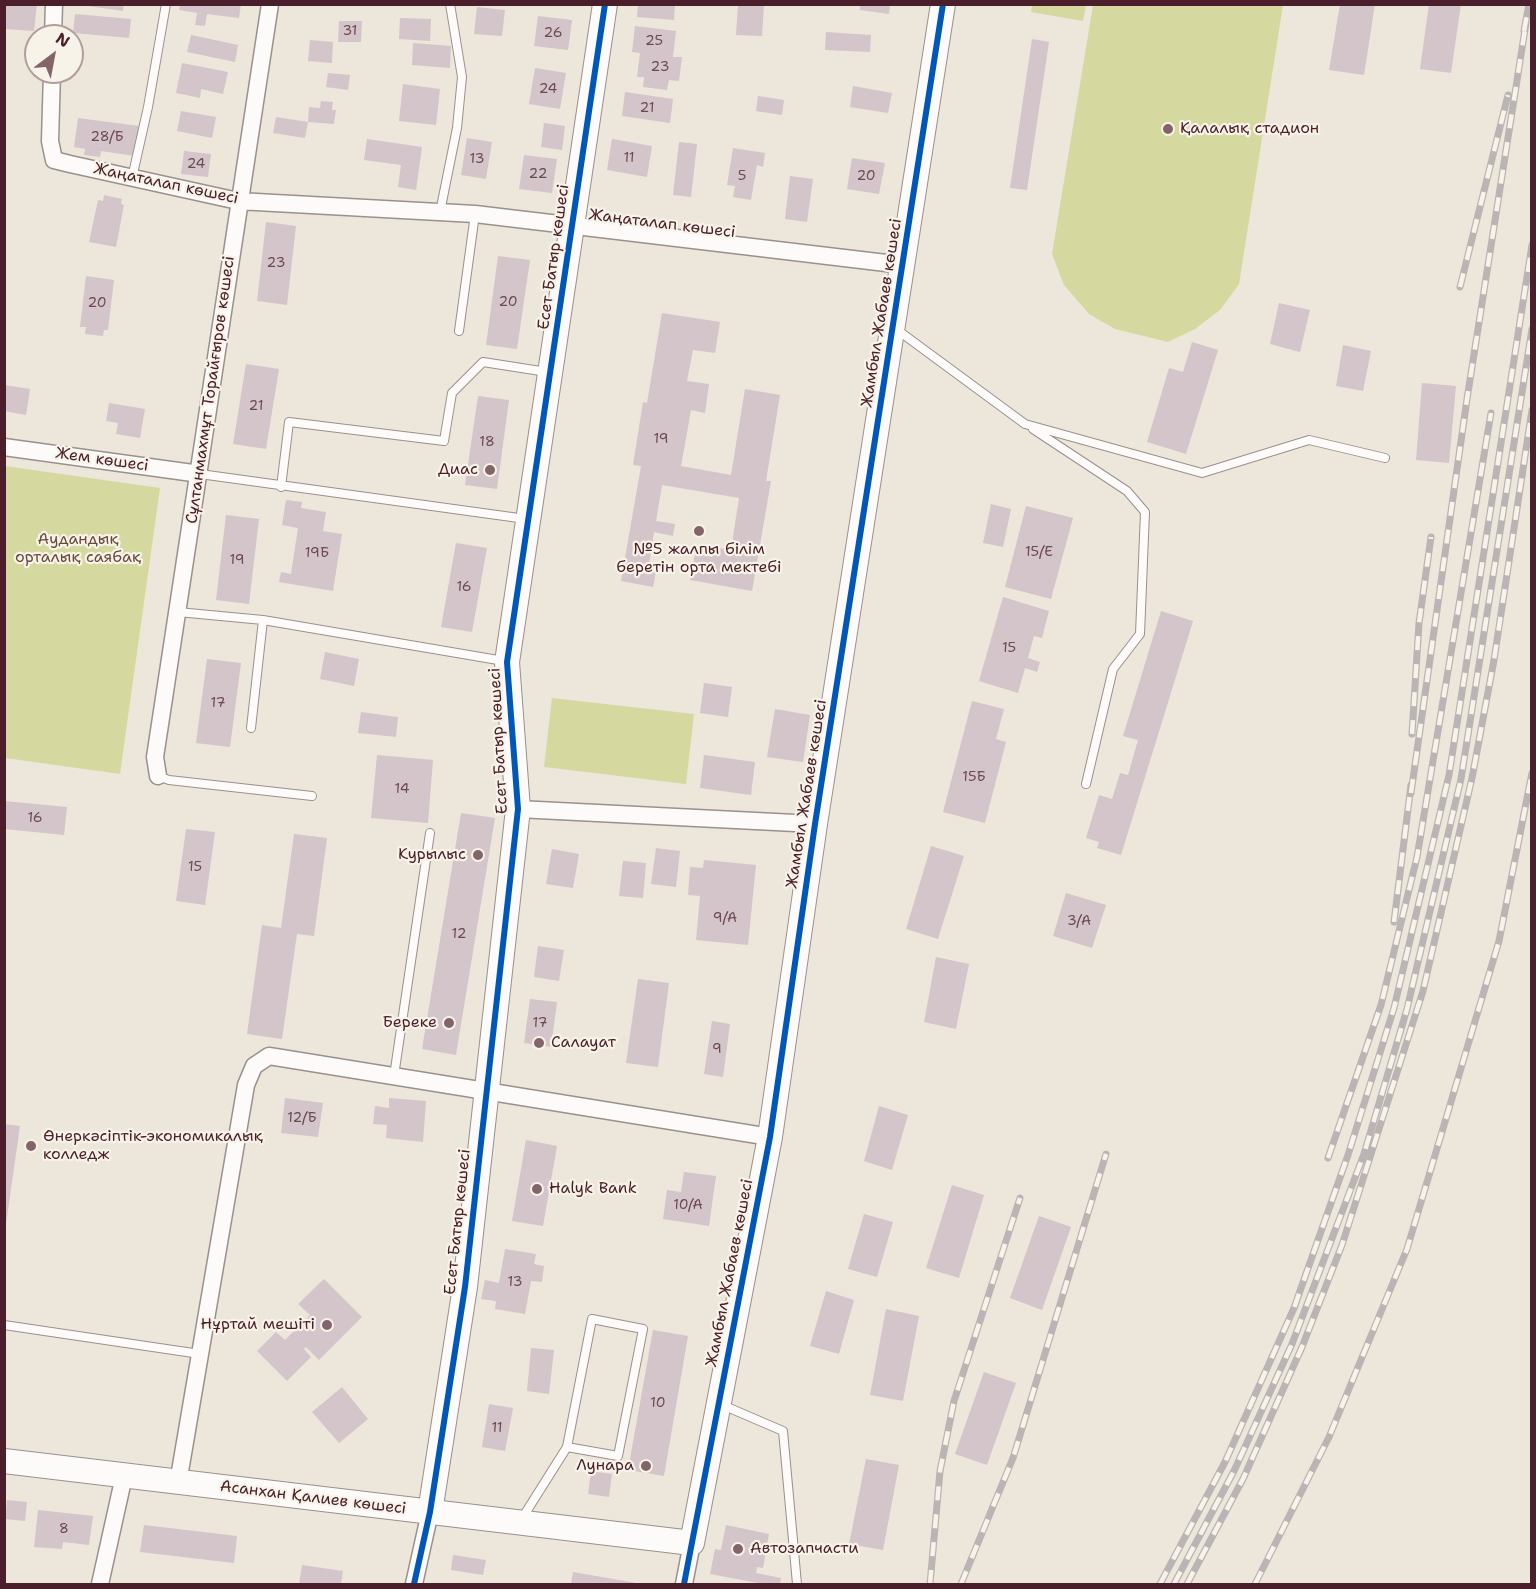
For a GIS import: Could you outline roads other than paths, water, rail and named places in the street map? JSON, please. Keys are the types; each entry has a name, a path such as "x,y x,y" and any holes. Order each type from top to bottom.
{"street":[{"path":"53,24 54,4"},
{"name":"Сұлтанмахмұт Торайғыров көшесі","path":"158,776 155,757 200,474 238,201 270,4"},
{"name":"Есет Батыр көшесі","path":"414,1584 430,1512 465,1287 518,809 507,662 605,4"},
{"name":"Жамбыл Жабаев көшесі","path":"684,1584 770,1137 815,824 943,4"},
{"name":"Жаңаталап көшесі","path":"52,84 50,141 54,160 238,201 475,214 903,265"},
{"name":"Жем көшесі","path":"4,447 200,474"},
{"path":"518,809 815,824"},
{"path":"178,1483 246,1085 254,1066 269,1056 770,1137"},
{"name":"Асанхан Қалиев көшесі","path":"4,1461 692,1543"},
{"path":"100,1584 124,1476"}],"lane":[{"path":"132,178 148,107 166,4"},
{"path":"440,212 457,128 462,77 450,4"},
{"path":"459,331 475,214"},
{"path":"893,327 1025,424 1127,491 1145,512 1140,634 1113,669 1086,784"},
{"path":"281,487 289,422 444,441 452,393 483,362 550,372"},
{"path":"1025,424 1202,472 1309,440 1385,458"},
{"path":"200,474 281,487 528,519"},
{"path":"178,612 263,620 507,662"},
{"path":"251,728 263,620"},
{"path":"158,776 169,780 312,796"},
{"path":"394,1076 430,833"},
{"path":"519,1522 567,1447 592,1319 643,1329 618,1456 567,1447"},
{"path":"4,1325 200,1354"},
{"path":"719,1404 783,1431 797,1584"}],"railway":[{"path":"1524,31 1529,4"},
{"path":"1411,793 1467,399 1526,23"},
{"path":"1460,287 1508,95"},
{"path":"1160,1584 1225,1462 1294,1308 1348,1155 1394,1008 1449,775 1532,245"},
{"path":"1174,1584 1234,1471 1292,1344 1364,1154 1407,1009 1461,779 1532,329"},
{"path":"1187,1584 1243,1479 1302,1347 1342,1245 1423,991 1472,778 1494,660 1532,410"},
{"path":"1328,1158 1381,1005 1417,857 1491,413"},
{"path":"1412,734 1419,623 1431,537"},
{"path":"1255,1584 1329,1437 1407,1249 1499,941 1532,773"},
{"path":"1394,922 1411,785"},
{"path":"961,1584 1013,1458 1106,1154"},
{"path":"930,1584 940,1471 954,1401 1020,1198"}],"place":[{"name":"Қалалық стадион","path":"1168,129"},
{"name":"Диас","path":"490,470"},
{"name":"№5 жалпы білім беретін орта мектебі","path":"699,531"},
{"name":"Курылыс","path":"478,855"},
{"name":"Береке","path":"449,1023"},
{"name":"Салауат","path":"539,1043"},
{"name":"Өнеркәсіптік-экономикалық колледж","path":"31,1146"},
{"name":"Halyk Bank","path":"537,1189"},
{"name":"Нұртай мешіті","path":"327,1325"},
{"name":"Лунара","path":"646,1466"},
{"name":"Автозапчасти","path":"738,1549"}],"park label":[{"name":"Аудандық орталық саябақ","path":"78,549"}]}
